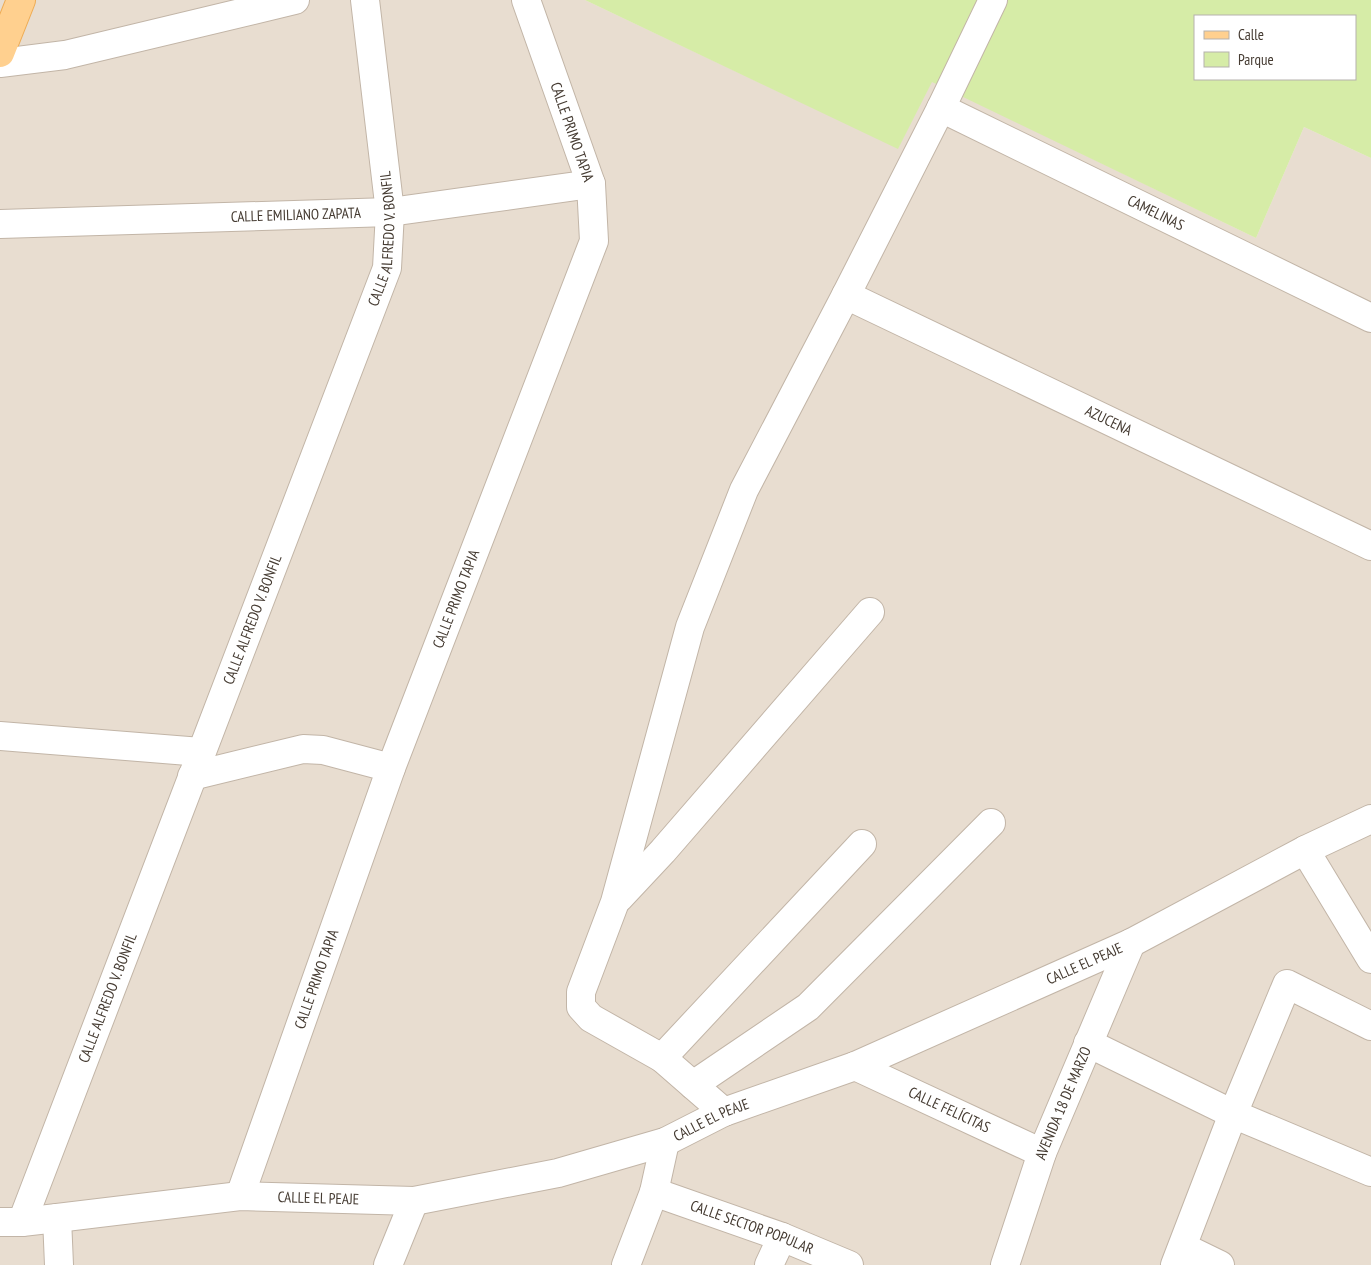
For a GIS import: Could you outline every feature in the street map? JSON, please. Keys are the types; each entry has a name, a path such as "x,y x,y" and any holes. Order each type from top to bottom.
{"main road":[{"path":"0,53 21,0"}],"street":[{"path":"0,63 65,55 294,0"},
{"name":"CALLE ALFREDO V. BONFIL","path":"11,1222 197,764 387,268 390,212 365,0"},
{"name":"CALLE PRIMO TAPIA","path":"240,1196 391,768 594,241 591,184 526,0"},
{"path":"724,1112 662,1058 591,1018 581,1007 581,992 615,902 690,627 744,490 846,295 941,108 993,0"},
{"name":"CAMELINAS","path":"941,108 1371,318"},
{"name":"CALLE EMILIANO ZAPATA","path":"0,224 390,212 591,184"},
{"name":"AZUCENA","path":"846,295 1371,546"},
{"path":"615,902 663,851 870,612"},
{"path":"0,736 197,764 303,750 323,750 391,768"},
{"name":"CALLE EL PEAJE","path":"11,1222 240,1196 414,1201 558,1172 665,1142 724,1112 855,1066 1131,943 1305,850 1371,819"},
{"path":"693,1085 808,1007 991,823"},
{"path":"662,1058 862,844"},
{"path":"1305,850 1371,959"},
{"name":"AVENIDA 18 DE MARZO","path":"1004,1265 1042,1153 1131,943"},
{"path":"1220,1265 1179,1256 1233,1114 1287,984 1371,1026"},
{"path":"1088,1043 1233,1114 1371,1172"},
{"name":"CALLE FELÍCITAS","path":"855,1066 1042,1153"},
{"path":"626,1265 654,1192 665,1142"},
{"name":"CALLE SECTOR POPULAR","path":"654,1192 782,1237 849,1265"},
{"path":"388,1265 414,1201"},
{"path":"57,1218 59,1265"},
{"path":"770,1265 782,1237"}],"shaded area":[{"path":"0,0 585,0 898,148 932,81 1256,238 1304,127 1371,158 1371,1265 0,1265"}],"green space":[{"path":"585,0 1371,0 1371,158 1304,127 1256,238 932,82 898,149"}]}
